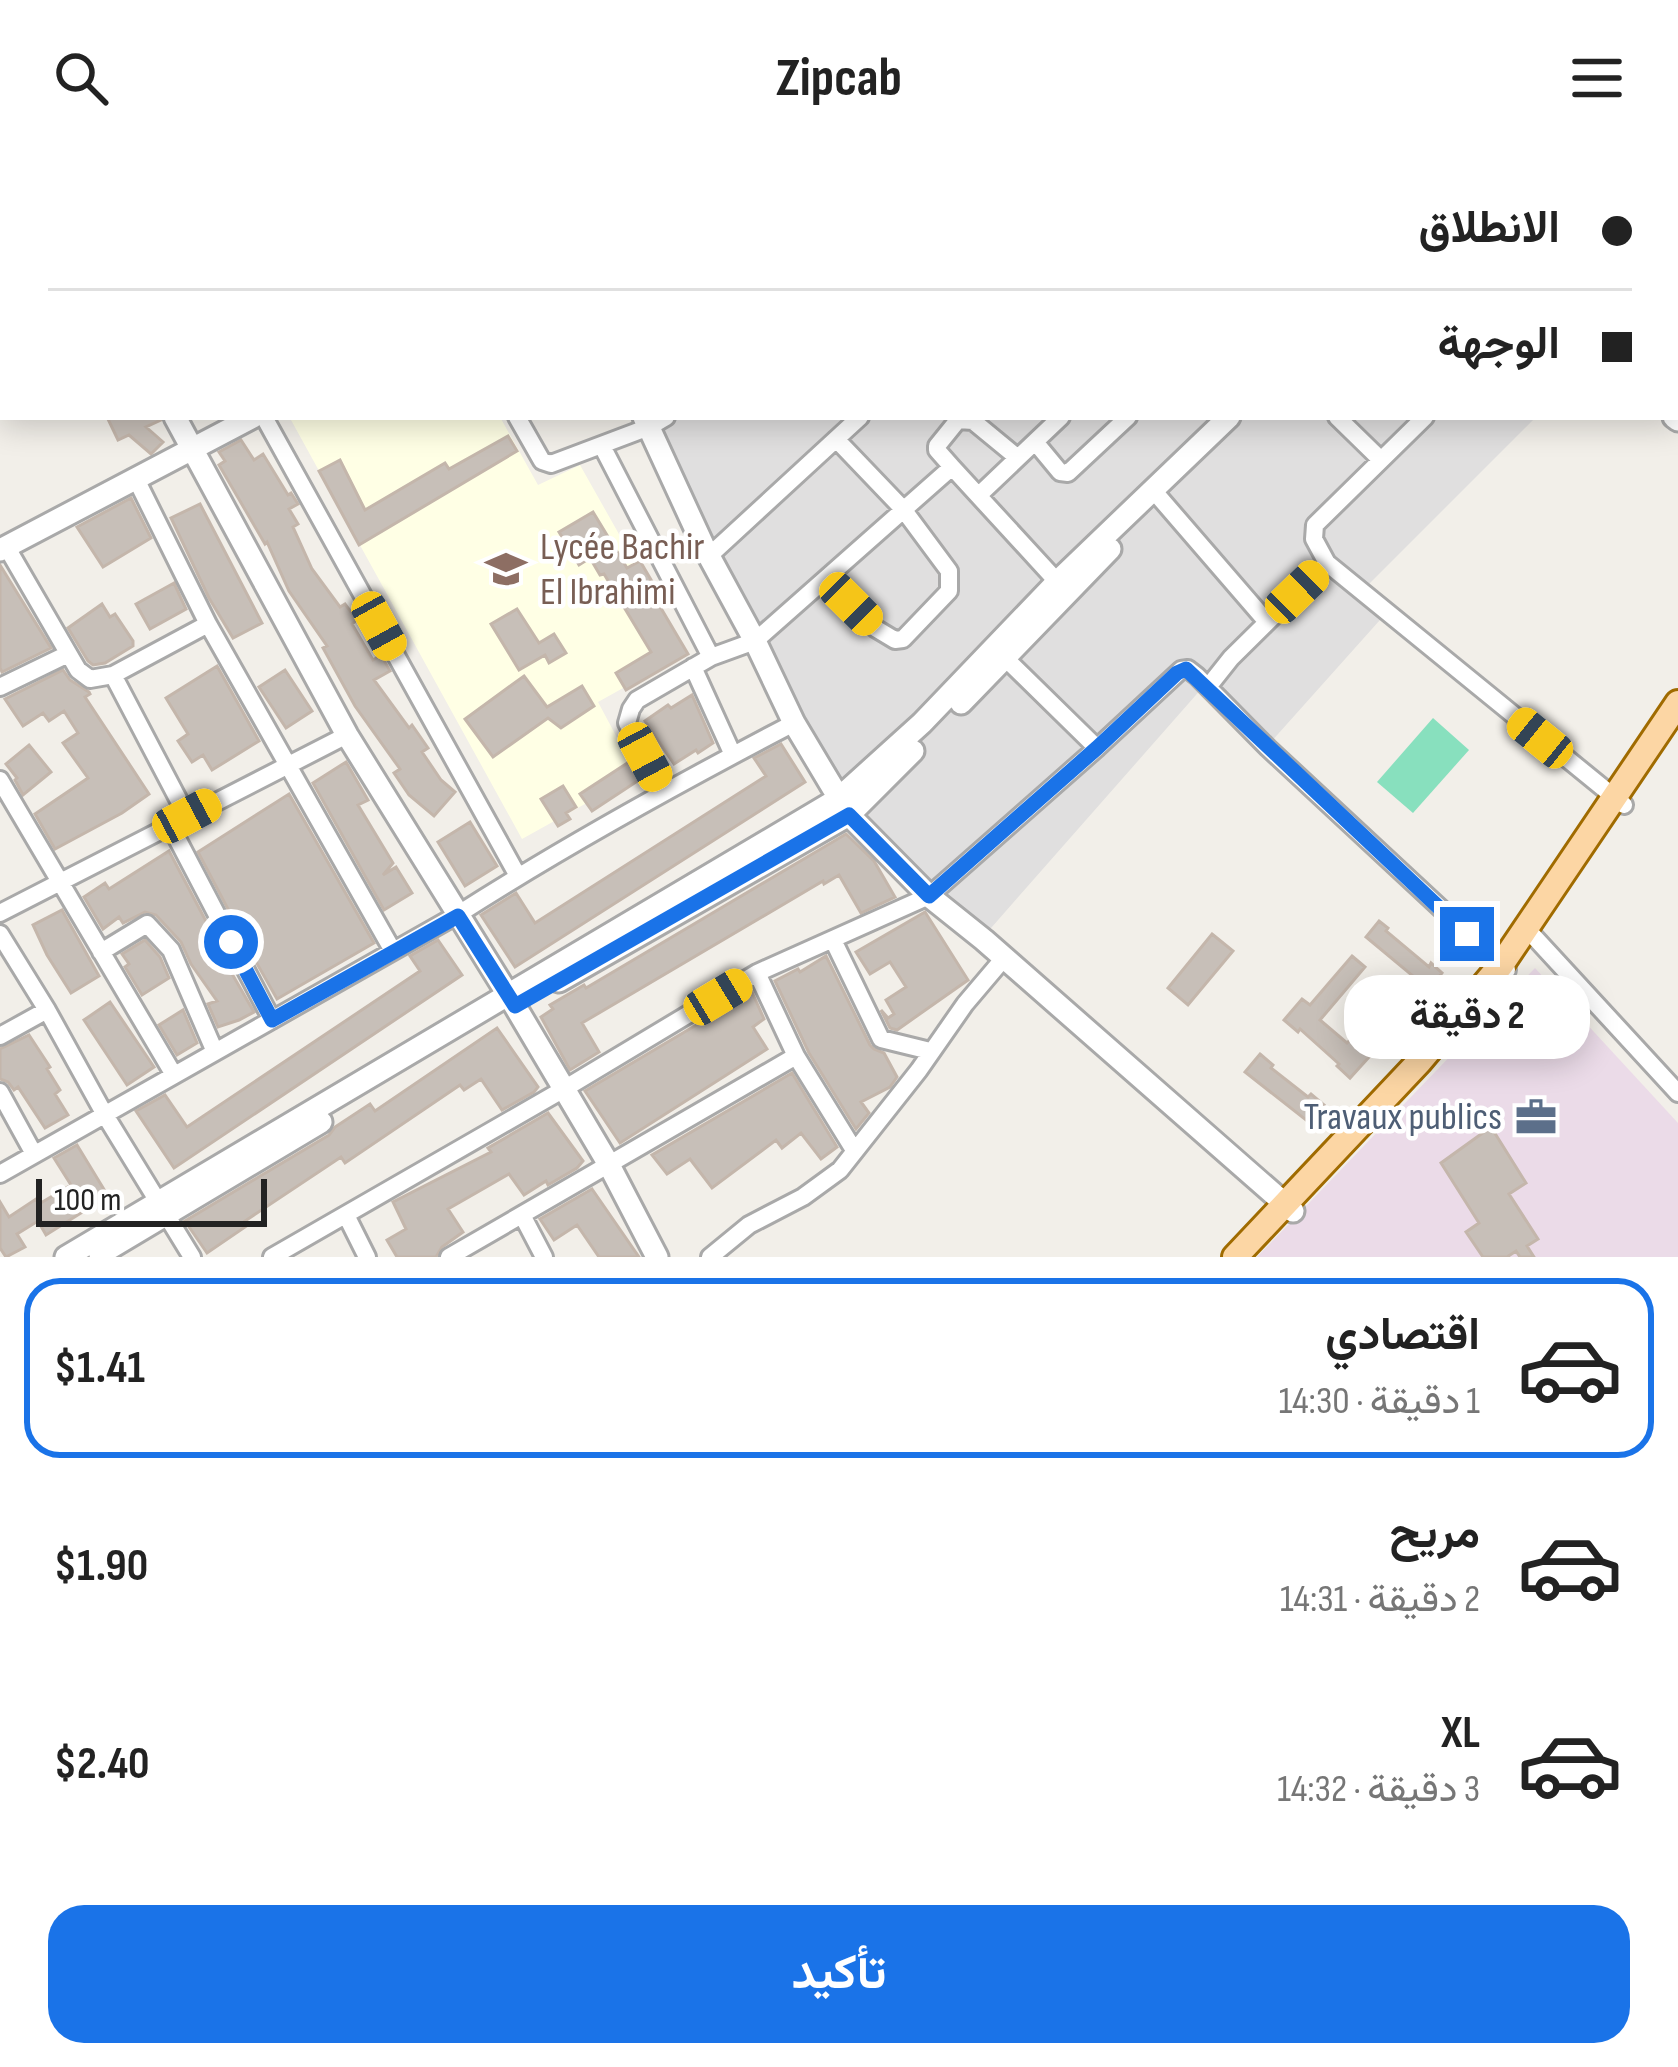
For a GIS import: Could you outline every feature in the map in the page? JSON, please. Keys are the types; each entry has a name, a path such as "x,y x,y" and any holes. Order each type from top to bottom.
{"main road":[{"path":"1248,1257 1434,1060 1531,934 1678,703"},
{"path":"1619,802 1678,725"},
{"path":"1235,1257 1290,1208"}],"street":[{"path":"177,420 347,735 512,1000 657,1257"},
{"path":"208,624 112,675 90,679 77,670 3,548 247,420"},
{"path":"266,420 518,876"},
{"path":"519,420 547,463 602,446 653,420 709,556 794,723 844,807 929,896 1290,1208"},
{"path":"709,556 856,420"},
{"path":"959,420 937,443 937,450 1063,587"},
{"path":"967,420 1018,458"},
{"path":"979,495 1058,420"},
{"path":"1036,443 1060,472 1068,473 1125,420"},
{"path":"66,1257 163,1208 844,807 1226,420"},
{"path":"1156,494 1241,420"},
{"path":"1339,420 1380,459"},
{"path":"1422,420 1315,526 1313,539 1328,563 1619,802"},
{"path":"826,580 888,638 903,639 951,585 949,571 903,509 836,439"},
{"path":"602,446 711,656"},
{"path":"663,791 627,723 637,700 711,656 755,641 952,467"},
{"path":"136,479 208,624 393,951"},
{"path":"1156,494 1267,622"},
{"path":"1208,687 1231,658 1328,563"},
{"path":"0,687 68,653"},
{"path":"999,653 1097,748"},
{"path":"693,667 733,755"},
{"path":"272,1257 757,973 929,896 1179,671 1189,670 1208,687 1505,968"},
{"path":"112,675 272,1020"},
{"path":"0,1174 458,916 663,791 794,723"},
{"path":"0,913 347,735"},
{"path":"0,780 174,1076"},
{"path":"100,952 147,923 171,950 215,1052"},
{"path":"0,934 192,1257"},
{"path":"1531,934 1678,1093"},
{"path":"833,940 881,1039 930,1051"},
{"path":"710,1257 749,1226 841,1170 1004,958"},
{"path":"757,973 796,1056 854,1150"},
{"path":"0,1036 47,1010"},
{"path":"449,1257 796,1056"},
{"path":"0,1092 34,1154"},
{"path":"94,1257 163,1208"},
{"path":"346,1215 367,1257"},
{"path":"522,1215 544,1257"}],"shaded area":[{"name":"Lycée Bachir El Ibrahimi","path":"291,420 502,420 538,485 580,465 686,653 598,702 637,775 522,839"},
{"path":"653,420 1533,420 1363,590 1388,611 1269,744 1203,687 984,936 850,810 790,709"},
{"path":"1535,968 1678,1123 1678,1257 1257,1257"}],"green space":[{"path":"1433,718 1469,750 1413,813 1377,782"}],"building":[{"path":"108,420 161,420 146,427 163,442 151,454 129,435 118,440"},
{"path":"508,436 517,451 359,545 319,471 340,460 365,510 445,463 449,469"},
{"path":"241,440 254,460 263,454 298,504 289,509 312,569 340,607 345,604 357,620 352,624 373,660 381,655 390,671 374,680 409,728 412,725 428,748 422,752 455,792 434,816 409,795 394,773 400,769 355,706 323,648 327,646 289,591 267,542 219,465 225,461 219,452"},
{"path":"131,498 151,538 103,567 77,527"},
{"path":"200,504 262,623 233,638 171,518"},
{"path":"593,512 627,568 640,561 657,590 652,593 688,654 626,690 616,673 651,652 604,574 600,575 590,558 579,565 559,532"},
{"path":"0,565 51,648 2,672 0,668"},
{"path":"174,583 186,609 150,629 136,604"},
{"path":"102,604 110,617 115,614 133,646 93,665 68,628"},
{"path":"517,609 539,643 554,634 566,653 549,663 545,655 519,670 491,624"},
{"path":"217,666 259,741 212,770 203,755 192,762 178,741 188,734 166,698"},
{"path":"63,670 89,692 85,697 149,794 55,849 35,814 88,778 63,743 78,733 64,711 49,721 43,713 23,726 5,699"},
{"path":"285,670 312,711 286,728 259,687"},
{"path":"524,676 547,707 582,686 594,706 561,728 548,718 493,757 465,719"},
{"path":"692,695 713,743 674,764 645,721"},
{"path":"781,744 805,782 515,967 481,915 516,893 535,923 766,776 754,758"},
{"path":"29,745 51,772 23,795 6,764"},
{"path":"632,760 642,778 592,811 580,794"},
{"path":"346,762 368,800 358,805 393,863 383,875 396,867 412,893 384,910 313,783"},
{"path":"563,786 576,807 566,813 570,819 558,826 541,799"},
{"path":"289,794 374,943 277,999 251,953 257,950 240,932 198,852"},
{"path":"470,822 497,866 465,886 438,842"},
{"path":"846,834 874,861 895,897 861,913 839,875 823,881 582,1023 599,1052 570,1070 541,1017 553,1009 550,1005"},
{"path":"169,851 254,1012 239,1020 218,1027 208,1004 217,1001 181,942 156,915 145,912 123,923 119,917 103,929 84,897 105,883 109,889"},
{"path":"62,910 99,976 71,993 33,925"},
{"path":"925,912 968,980 897,1030 890,1028 881,1010 888,1018 894,1014 886,1000 906,987 890,962 870,974 856,952"},
{"path":"1379,921 1429,967 1431,963 1442,973 1434,983 1426,987 1366,937"},
{"path":"1212,934 1233,951 1188,1005 1168,988"},
{"path":"145,940 160,957 169,978 142,995 122,954"},
{"path":"438,940 462,975 174,1168 136,1111 165,1095 187,1127 420,971 410,956"},
{"path":"826,956 870,1045 884,1053 897,1077 890,1087 861,1102 869,1113 856,1129 809,1053 775,981"},
{"path":"1352,956 1365,967 1320,1020 1369,1057 1350,1078 1300,1029 1284,1020 1302,999 1310,1005"},
{"path":"752,992 764,1019 753,1027 767,1049 620,1143 585,1091"},
{"path":"110,1002 154,1067 127,1085 84,1020"},
{"path":"183,1010 197,1043 177,1055 159,1025"},
{"path":"497,1028 538,1087 534,1092 502,1110 481,1079 464,1090 460,1085 345,1163 341,1157 245,1221 248,1225 207,1253 185,1221 329,1135 370,1104 375,1111"},
{"path":"29,1035 50,1067 60,1090 55,1094 68,1115 45,1128 18,1087 14,1090 0,1079 0,1049"},
{"path":"1260,1054 1271,1068 1324,1105 1313,1118 1310,1115 1306,1120 1245,1072"},
{"path":"792,1073 837,1147 821,1159 801,1133 782,1148 776,1140 712,1188 690,1159 667,1174 652,1155"},
{"path":"548,1113 583,1161 577,1168 524,1195 509,1174 448,1209 463,1232 436,1257 397,1257 387,1240 406,1229 393,1202 491,1152 488,1148"},
{"path":"1491,1127 1526,1183 1509,1194 1538,1239 1527,1246 1534,1257 1520,1257 1516,1251 1507,1257 1483,1257 1466,1232 1479,1223 1441,1163"},
{"path":"77,1145 108,1196 46,1235 38,1221 17,1234 25,1247 6,1257 0,1248 0,1202 9,1217 36,1199 39,1204 71,1185 54,1158"},
{"path":"592,1189 639,1257 599,1257 577,1225 554,1240 540,1219"}],"place":[{"name":"Lycée Bachir El Ibrahimi","path":"506,569"},
{"name":"Travaux publics","path":"1536,1117"}],"route":[{"path":"231,942 272,1020 458,916 515,1006 849,815 929,896 1186,669 1467,934"}]}
